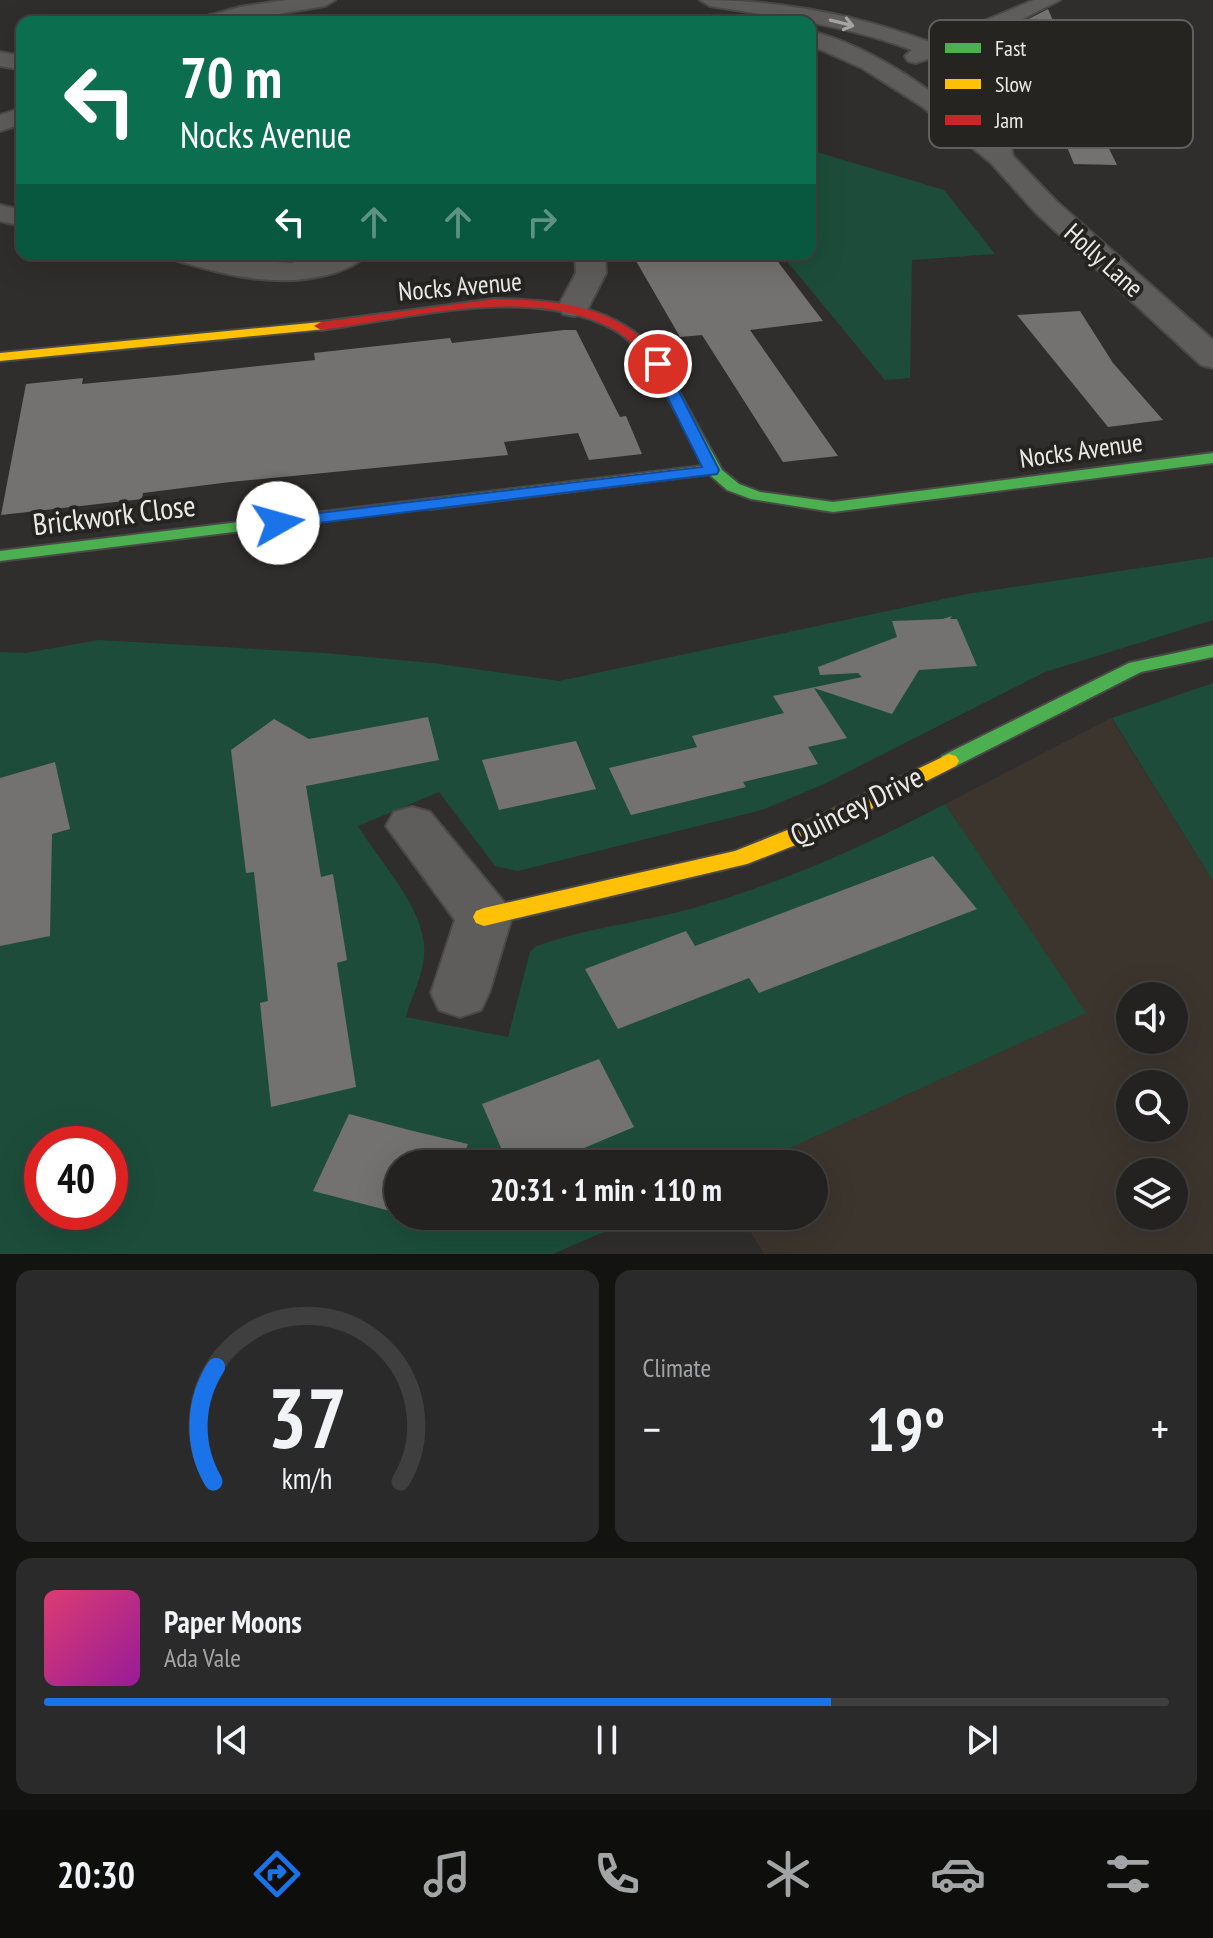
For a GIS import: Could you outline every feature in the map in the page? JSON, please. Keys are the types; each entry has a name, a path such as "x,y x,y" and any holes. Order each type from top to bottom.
{"street":[{"path":"229,16 325,0"},
{"path":"686,0 746,16"},
{"path":"710,0 811,16"},
{"path":"1004,20 1050,0"},
{"path":"816,17 836,20 929,50"},
{"name":"Holly Lane","path":"816,40 870,63 929,101"},
{"path":"870,63 929,52"},
{"name":"Holly Lane","path":"988,148 1046,207 1213,358"},
{"path":"998,148 1000,158"},
{"path":"208,260 238,268 270,271 320,267 337,260"},
{"path":"574,307 591,273 590,260"},
{"name":"Nocks Avenue","path":"0,357 343,324 518,303 574,307 602,315 627,328 646,344 711,470 734,487 777,502 833,507 1213,458"},
{"name":"Brickwork Close","path":"0,556 711,470"},
{"name":"Quincey Drive","path":"484,917 739,858 808,831 1136,667 1213,651"},
{"path":"412,826 484,917 460,993"}],"shaded area":[{"path":"1111,718 1213,881 1213,1254 764,1254 749,1230 828,1230 828,1150 786,1150 1085,1013 945,804"}],"green space":[{"path":"816,152 944,190 995,254 912,260 910,378 885,380 786,260 816,260"},
{"path":"1213,557 1213,620 1045,672 824,784 762,810 518,871 495,866 439,792 358,826 401,888 424,940 423,965 406,1017 508,1037 530,952 535,947 573,935 690,909 756,888 852,850 945,804 1086,1013 786,1150 384,1150 384,1230 608,1230 553,1254 0,1254 0,652 25,653 99,640 324,653 432,663 559,681 967,594"},
{"path":"1213,683 1213,881 1112,718"}],"building":[{"path":"1048,9 1053,20 1027,20"},
{"path":"1067,148 1109,148 1117,165 1074,164"},
{"path":"635,260 777,260 823,321 750,330 838,456 783,462 702,335 680,337"},
{"path":"1080,311 1113,363 1163,420 1108,427 1017,315"},
{"path":"576,330 620,417 626,416 642,454 589,460 578,433 504,442 508,455 230,482 143,493 142,499 1,515 26,384 83,378 82,384 176,375 315,360 314,353 450,338 452,343"},
{"path":"952,616 950,619 957,619 977,666 919,670 892,714 814,688 847,738 808,747 818,764 743,782 746,787 631,815 609,768 697,747 692,736 784,713 773,696 862,677 858,673 820,675 818,667 897,637 892,621"},
{"path":"428,717 439,760 306,786 321,877 333,874 347,960 337,963 356,1087 271,1107 260,1003 268,1001 254,872 246,873 231,750 274,719 309,739"},
{"path":"576,741 596,789 499,810 482,760"},
{"path":"55,762 70,829 52,834 50,936 0,946 0,778"},
{"path":"933,856 977,909 759,993 749,978 618,1029 585,969 686,931 695,946"},
{"path":"599,1059 634,1127 579,1150 502,1150 482,1104"},
{"path":"349,1114 468,1144 466,1150 384,1150 384,1209 313,1191"}],"traffic: fast":[{"path":"651,354 716,473 733,487 757,496 833,507 1213,458"},
{"path":"0,556 430,504"},
{"path":"949,761 1136,667 1213,651"}],"traffic: slow":[{"path":"0,357 321,326"},
{"path":"430,504 711,470"},
{"path":"484,917 739,858 808,831 949,761"}],"traffic: jam":[{"path":"321,326 449,307 495,303 541,304 583,311 621,327 651,354"}],"route":[{"path":"278,523 711,470 658,364"}]}
